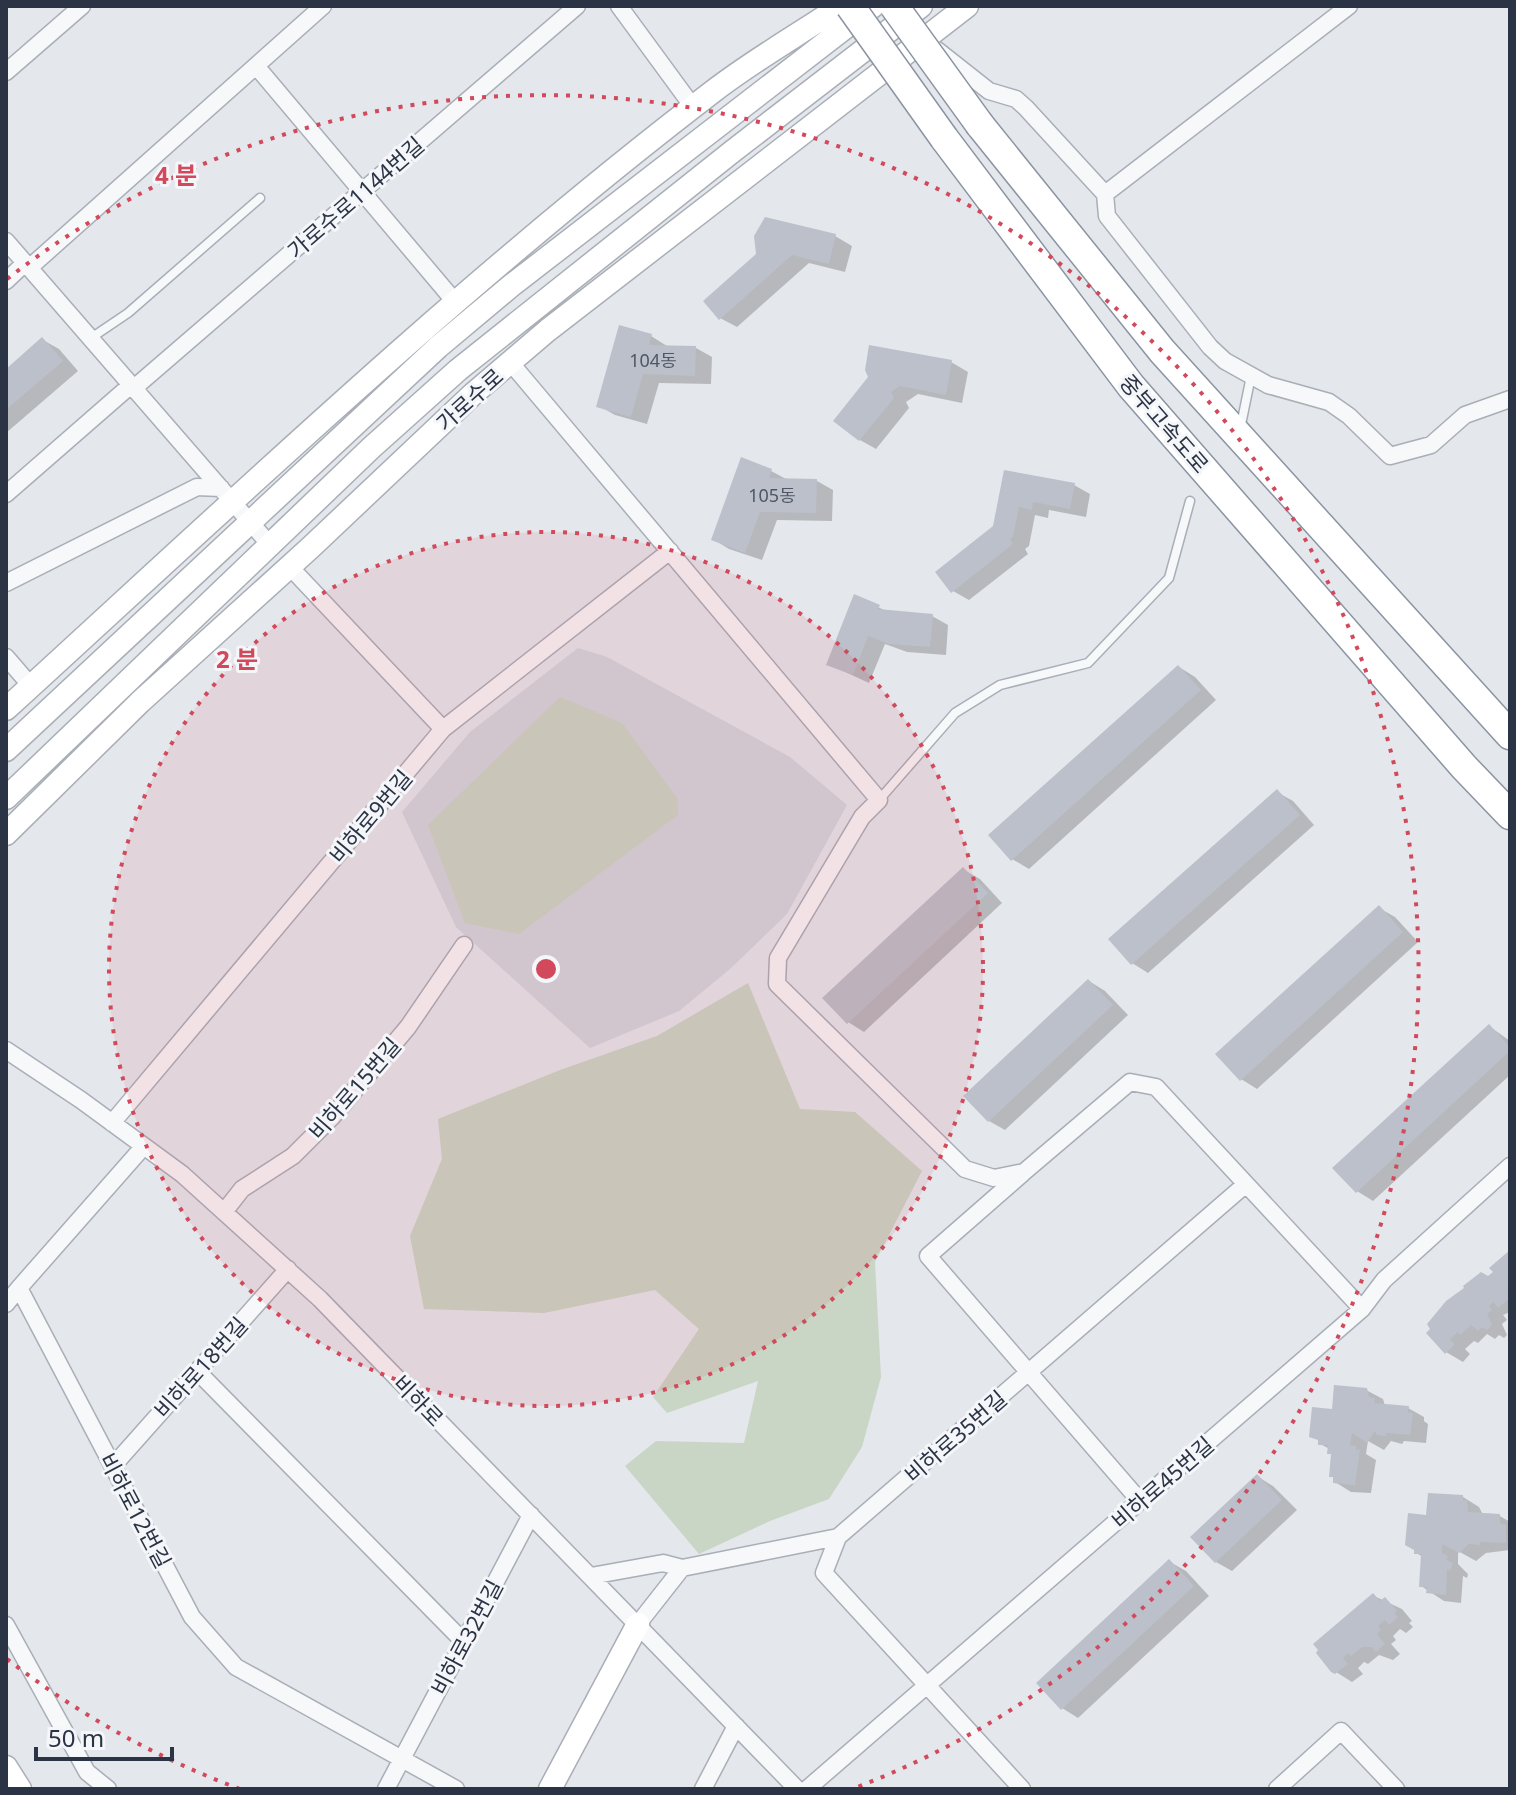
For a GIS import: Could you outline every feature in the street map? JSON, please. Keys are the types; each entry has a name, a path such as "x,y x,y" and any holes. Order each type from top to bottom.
{"highway":[{"name":"중부고속도로","path":"850,6 944,138 1131,386 1464,767 1510,815"},
{"name":"중부고속도로","path":"894,6 980,125 1162,351 1510,735"}],"main road":[{"path":"6,709 227,495 536,233 713,91 841,6"},
{"path":"6,750 438,347 512,285 873,6"},
{"name":"가로수로","path":"6,798 371,448 458,370 921,6"},
{"name":"가로수로","path":"6,834 140,702 290,567 461,404 641,257 967,6"},
{"path":"550,1789 638,1624"},
{"path":"6,1767 20,1789"}],"street":[{"path":"6,72 82,6"},
{"path":"6,281 146,163 323,6"},
{"name":"가로수로1144번길","path":"6,494 577,6"},
{"path":"619,6 693,107"},
{"path":"1105,194 1349,6"},
{"path":"923,39 989,91 1016,99 1026,108 1105,194 1107,216 1210,347 1225,361 1268,385 1329,402 1349,416 1390,456 1431,445 1465,415 1510,399"},
{"path":"256,66 456,303"},
{"path":"6,241 270,545"},
{"path":"510,362 879,800 862,817 778,958 777,984 965,1169 994,1178 1024,1172"},
{"path":"6,583 197,487 227,495"},
{"name":"비하로9번길","path":"112,1123 443,729 670,551"},
{"path":"290,567 443,729"},
{"path":"6,657 31,686"},
{"name":"비하로15번길","path":"224,1212 242,1189 293,1156 332,1117 408,1027 464,945"},
{"name":"비하로","path":"6,1050 182,1174 331,1309 797,1789"},
{"path":"1140,1501 928,1256 1024,1172 1130,1082 1156,1087 1362,1309"},
{"path":"6,1304 144,1146"},
{"name":"비하로45번길","path":"807,1789 1362,1309 1384,1280 1510,1166"},
{"name":"비하로35번길","path":"591,1576 663,1563 682,1568 838,1537 1246,1184"},
{"name":"비하로18번길","path":"113,1466 288,1269"},
{"name":"비하로12번길","path":"19,1288 192,1617 236,1667 456,1789"},
{"path":"197,1371 464,1642"},
{"name":"비하로32번길","path":"386,1789 531,1515"},
{"path":"838,1537 824,1573 1022,1789"},
{"path":"638,1624 682,1568"},
{"path":"6,1625 87,1772 108,1789"},
{"path":"703,1789 736,1726"},
{"path":"1277,1789 1341,1731 1396,1789"}],"lane":[{"path":"90,338 128,313 260,198"},
{"path":"1242,420 1251,376"},
{"path":"879,800 955,713 1000,685 1088,663 1169,578 1190,501"}],"shaded area":[{"path":"578,648 607,657 790,757 847,805 787,914 730,969 679,1011 590,1048 456,927 402,812 470,732"}],"green space":[{"path":"560,697 622,723 677,798 678,815 519,934 465,923 428,825"},
{"path":"748,983 800,1109 855,1112 922,1171 875,1262 881,1377 862,1447 829,1499 770,1521 699,1554 625,1466 656,1441 744,1443 758,1381 667,1413 653,1397 699,1329 655,1290 544,1313 424,1309 410,1236 442,1159 438,1119 560,1070 657,1036"}],"building":[{"path":"765,217 836,234 829,264 792,255 719,320 703,301 756,254 754,236"},
{"path":"619,325 652,334 649,345 696,346 695,376 643,374 631,417 596,407"},
{"path":"42,337 63,361 6,410 6,369"},
{"path":"869,345 952,360 946,395 900,386 891,392 894,398 859,441 833,421 868,377 865,370"},
{"path":"741,457 772,469 769,478 817,479 816,513 760,512 745,553 711,540"},
{"path":"1004,470 1075,483 1070,509 1033,502 1032,510 1019,507 1010,539 1013,544 951,593 935,572 993,526"},
{"path":"854,594 880,605 878,609 933,614 930,647 889,644 868,636 853,675 826,665"},
{"path":"1178,665 1201,690 1011,861 988,835"},
{"path":"1277,789 1300,815 1131,965 1108,939"},
{"path":"963,867 988,893 847,1024 822,998"},
{"path":"1379,905 1403,932 1240,1081 1215,1054"},
{"path":"1088,979 1113,1005 988,1122 963,1096"},
{"path":"1489,1024 1510,1047 1510,1051 1356,1193 1332,1168"},
{"path":"1510,1250 1510,1291 1507,1293 1510,1298 1498,1308 1493,1302 1489,1306 1492,1310 1487,1314 1492,1325 1487,1330 1482,1327 1478,1331 1471,1325 1460,1335 1458,1332 1450,1339 1455,1344 1445,1354 1426,1333 1430,1329 1427,1324 1463,1286 1481,1272 1488,1276 1493,1272 1489,1268"},
{"path":"1334,1385 1367,1388 1369,1397 1375,1398 1374,1403 1409,1406 1408,1412 1413,1413 1410,1435 1387,1433 1385,1436 1377,1435 1375,1431 1367,1443 1352,1433 1350,1445 1356,1446 1356,1450 1360,1449 1355,1485 1333,1483 1333,1477 1329,1477 1331,1454 1327,1454 1328,1445 1318,1445 1318,1440 1309,1437 1312,1407 1332,1409"},
{"path":"1257,1474 1282,1500 1215,1563 1190,1537"},
{"path":"1428,1493 1463,1495 1463,1501 1467,1499 1468,1512 1500,1514 1500,1523 1506,1525 1506,1543 1469,1544 1459,1553 1442,1544 1442,1553 1448,1556 1446,1560 1453,1563 1450,1571 1447,1569 1446,1595 1426,1593 1427,1587 1419,1587 1421,1554 1414,1554 1414,1550 1405,1545 1408,1513 1426,1515"},
{"path":"1169,1559 1194,1586 1061,1710 1036,1683"},
{"path":"1373,1593 1380,1601 1385,1597 1397,1611 1394,1613 1398,1617 1389,1625 1385,1620 1378,1626 1381,1630 1377,1634 1385,1644 1376,1652 1372,1647 1362,1647 1351,1656 1348,1653 1343,1658 1348,1664 1335,1674 1331,1672 1313,1644"}]}
